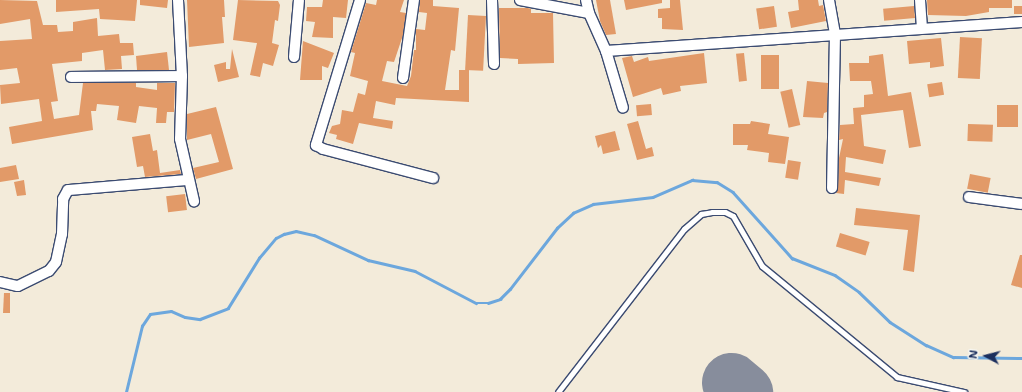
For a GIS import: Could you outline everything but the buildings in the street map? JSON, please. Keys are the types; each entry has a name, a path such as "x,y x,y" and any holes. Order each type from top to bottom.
{"street":[{"path":"178,0 182,76 180,139 188,180 194,201"},
{"path":"294,57 299,0"},
{"path":"360,0 316,145 323,149 433,178"},
{"path":"403,78 414,0"},
{"path":"492,0 494,64"},
{"path":"520,0 589,13"},
{"path":"586,0 589,13 606,51 623,108"},
{"path":"829,0 835,34 832,188"},
{"path":"920,0 922,28"},
{"path":"606,51 1022,22"},
{"path":"71,77 182,76"},
{"path":"0,282 18,286 42,276 52,267 62,234 62,199 68,190 188,180"},
{"path":"969,197 1022,204"}],"lane":[{"path":"558,392 684,229 701,214 725,212 733,216 762,266 897,377 964,392"}],"waterway":[{"path":"126,392 142,326 150,314 171,311 185,317 200,319 228,308 259,258 276,238 284,234 296,231 314,235 368,260 415,271 476,303 488,303 500,299 510,289 557,228 573,213 593,204 653,197 692,180 717,182 733,192 792,258 835,275 859,292 890,322 926,345 953,357 1022,358"}],"runway":[{"path":"731,382 743,392"}]}
